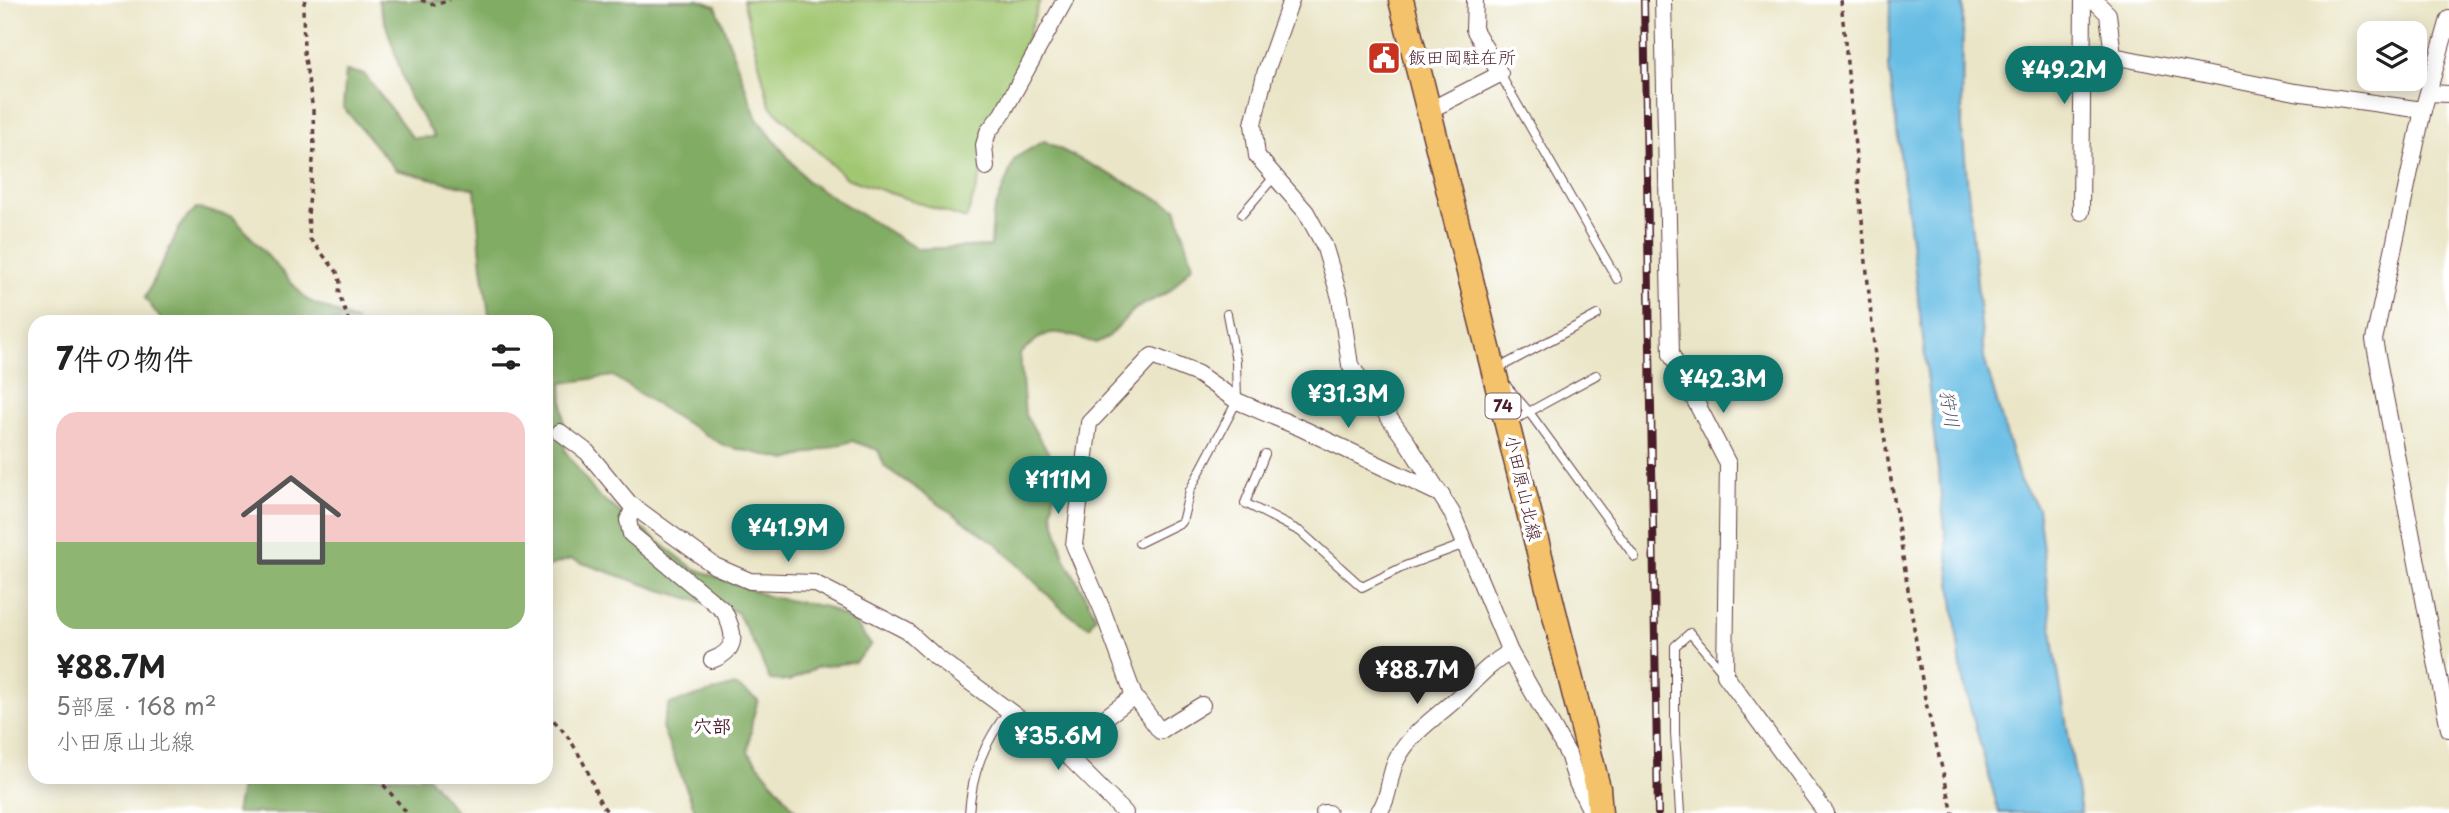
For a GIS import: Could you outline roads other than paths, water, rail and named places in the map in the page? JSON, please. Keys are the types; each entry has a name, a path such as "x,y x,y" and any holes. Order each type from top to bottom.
{"main road":[{"name":"小田原山北線","path":"1401,0 1494,371 1518,418 1598,788 1600,813"}],"street":[{"path":"986,167 984,145 988,132 1002,114 1065,0"},
{"path":"1291,0 1265,74 1254,124 1257,156 1307,212 1324,245 1340,298 1350,365 1442,495 1510,652 1568,754 1577,783 1592,813"},
{"path":"1430,110 1500,74 1474,29 1475,0"},
{"path":"1663,0 1671,354 1728,464 1725,675 1826,813"},
{"path":"2081,212 2083,0"},
{"path":"2094,0 2108,14 2113,56 2295,92 2423,110"},
{"path":"2449,19 2423,110 2374,340 2449,729"},
{"path":"2429,93 2449,94"},
{"path":"1202,705 1160,731 1134,696 1102,609 1074,545 1089,423 1152,356 1198,374 1237,401 1442,495"},
{"path":"560,432 587,452 634,507 715,566 750,581 814,583 907,631 936,657 1062,750 1125,813"},
{"path":"634,507 628,520 631,534 724,611 732,626 732,644 724,656 712,660"},
{"path":"1378,813 1386,796 1395,763 1409,740 1426,722 1456,699 1490,664 1510,652"},
{"path":"1062,750 1134,696"}],"lane":[{"path":"1500,74 1617,279"},
{"path":"1242,214 1274,177"},
{"path":"1139,543 1182,522 1190,490 1237,401 1236,361 1227,314"},
{"path":"1494,371 1597,315"},
{"path":"1596,376 1518,418 1635,557"},
{"path":"1265,454 1245,503 1301,532 1362,587 1405,566 1465,544"},
{"path":"1680,813 1675,733 1675,646 1690,633 1725,675"},
{"path":"969,813 974,777 980,758 992,733 1009,710"}],"water":[{"name":"狩川","path":"1890,0 1963,0 1962,126 1984,358 2020,481 2038,508 2055,653 2081,813 1999,813 1962,677 1889,68"}],"railway":[{"path":"1644,0 1658,813"}],"place":[{"name":"飯田岡駐在所","path":"1384,58"}],"district":[{"name":"穴部","path":"712,726"}]}
